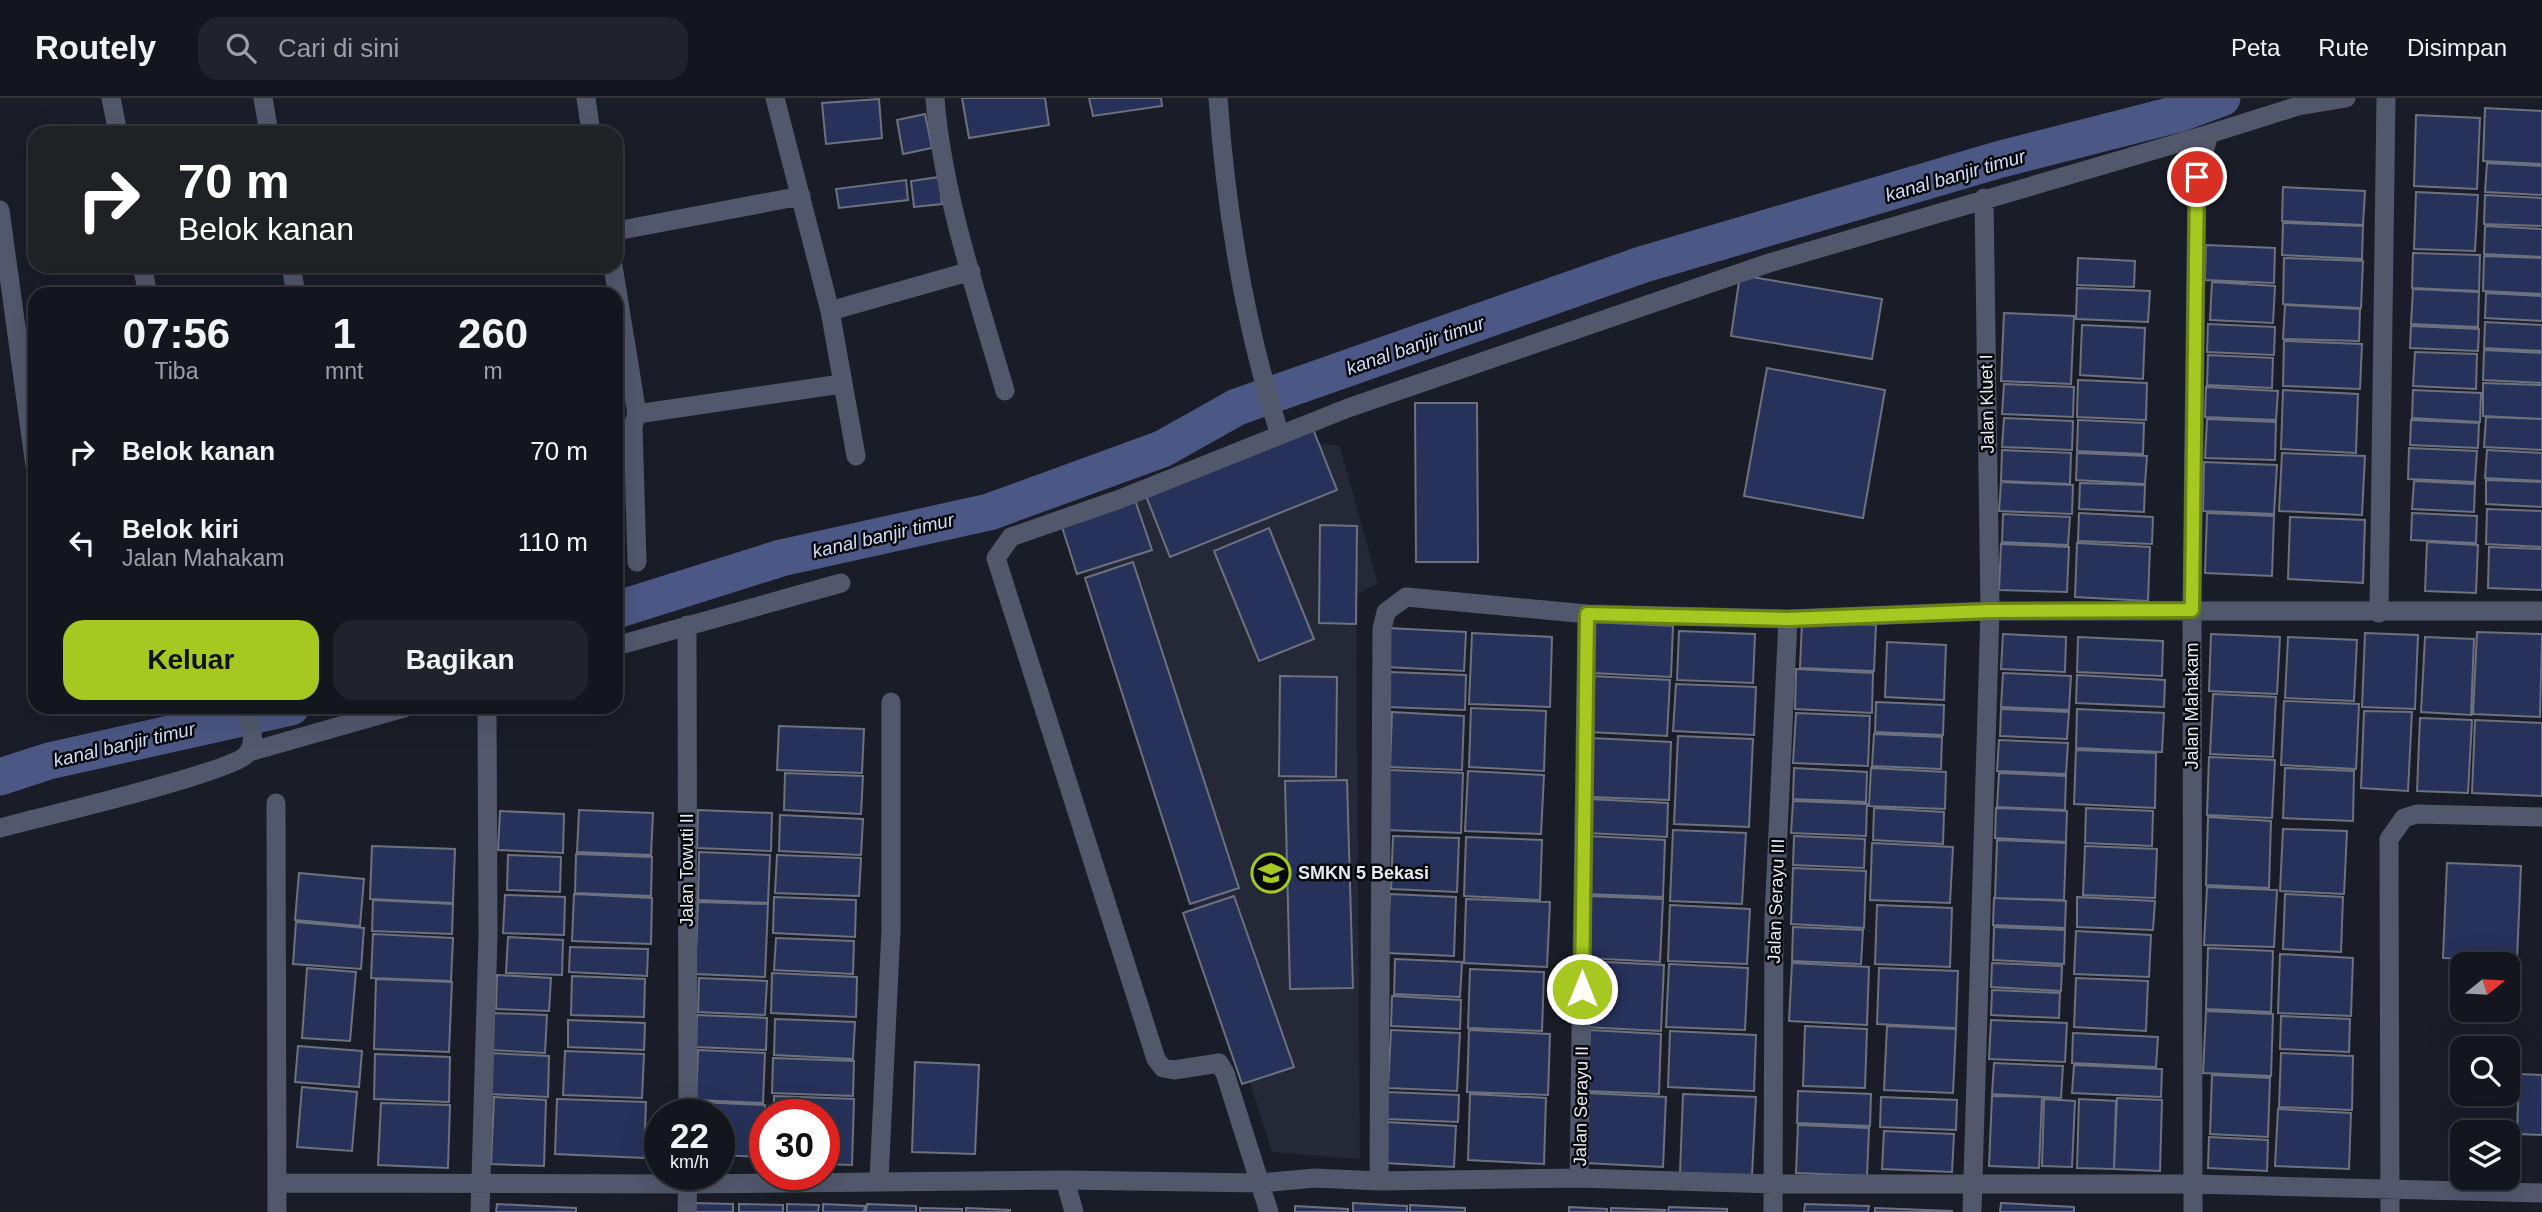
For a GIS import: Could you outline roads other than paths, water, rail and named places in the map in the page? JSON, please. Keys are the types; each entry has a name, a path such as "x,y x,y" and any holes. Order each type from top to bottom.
{"street":[{"path":"111,98 117,126"},
{"path":"263,98 268,126"},
{"path":"586,98 590,126"},
{"path":"775,98 830,311 856,456"},
{"path":"935,98 938,132 971,271 1005,390"},
{"path":"1218,98 1224,185 1267,391 1280,435"},
{"path":"1269,1212 1225,1073 1219,1063 1174,1070 1163,1068 1156,1059 996,558 1011,537 1120,499 1348,408 1769,262 2285,110 2346,98"},
{"path":"2379,612 2386,98"},
{"name":"Jalan Mahakam","path":"2193,1212 2192,610 2197,177 2209,134"},
{"path":"623,230 801,197"},
{"name":"Jalan Kluet I","path":"1972,1212 1990,611 1984,198"},
{"path":"0,210 28,415"},
{"path":"830,311 971,271"},
{"path":"623,328 637,414 633,426 637,562"},
{"path":"637,414 841,384"},
{"path":"623,644 841,583"},
{"path":"1379,1181 1382,629 1386,612 1406,597 1587,614 1788,619 1990,611 2542,611"},
{"name":"Jalan Serayu II","path":"1579,1178 1587,614"},
{"name":"Jalan Serayu III","path":"1773,1212 1773,917 1788,619"},
{"name":"Jalan Towuti II","path":"687,625 688,1099"},
{"path":"879,1181 891,929 891,702"},
{"path":"245,714 252,746"},
{"path":"0,828 197,775 242,759 252,746 379,714"},
{"path":"480,1212 488,936 487,714"},
{"path":"276,803 277,1212"},
{"path":"2390,1212 2389,839 2404,818 2417,814 2542,817"},
{"path":"735,1179 1260,1183 1315,1178 1379,1181 1579,1178 1773,1184 2193,1184 2542,1194"},
{"path":"276,1183 644,1180"},
{"path":"1065,1180 1074,1212"},
{"path":"687,1212 688,1190"}],"waterway":[{"name":"kanal banjir timur","path":"623,608 781,558 989,512 1162,449 1237,407 1641,265 2001,159 2181,113 2222,98"},
{"name":"kanal banjir timur","path":"0,777 49,761 260,714"}],"place":[{"name":"SMKN 5 Bekasi","path":"1271,873"}]}
